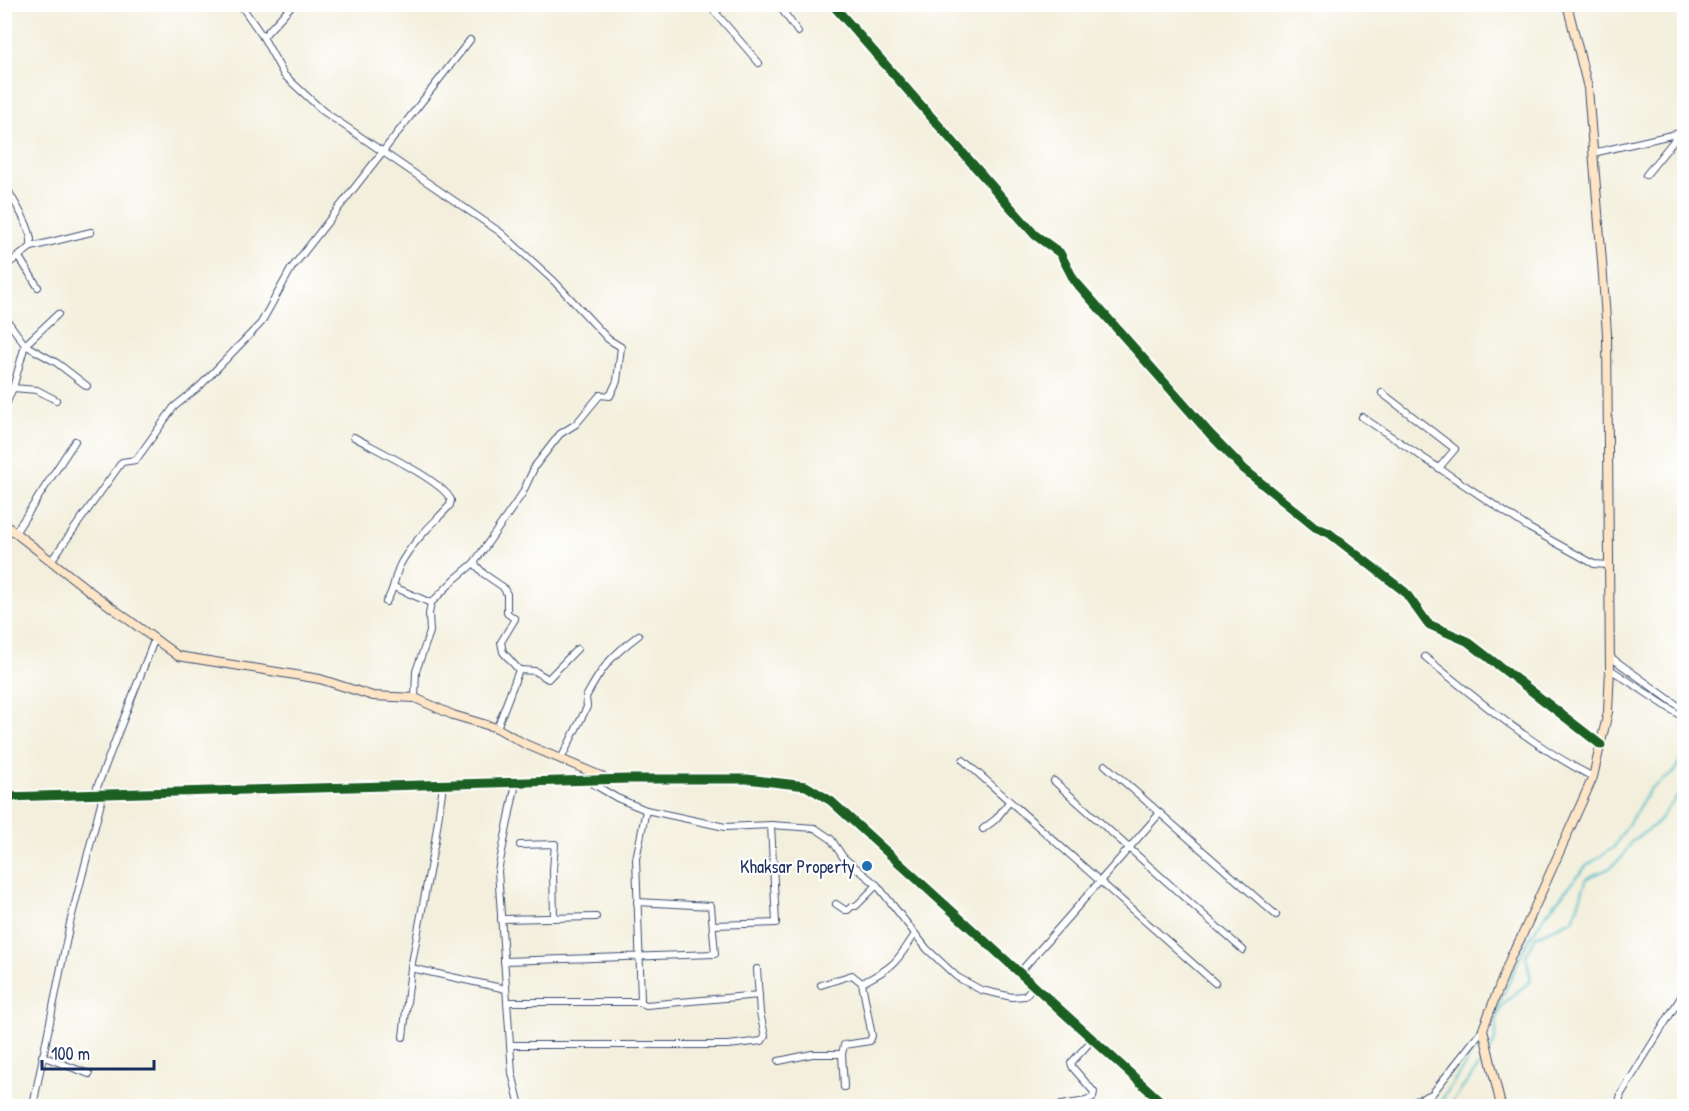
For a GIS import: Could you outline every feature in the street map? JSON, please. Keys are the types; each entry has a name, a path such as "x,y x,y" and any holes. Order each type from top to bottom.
{"street":[{"path":"240,4 264,38 284,75 323,111 500,232 554,281 608,339 621,347 617,381 610,396 600,395 576,424 560,434 535,466 522,494 474,563 454,579 431,603 430,632 416,671 415,698"},
{"path":"264,38 293,4"},
{"path":"708,4 759,63"},
{"path":"715,12 726,4"},
{"path":"778,4 798,32"},
{"path":"832,4 1035,235 1060,253 1074,280 1170,391 1244,469 1315,527 1329,533 1405,592 1428,624 1467,641 1601,745"},
{"path":"1404,1107 1431,1094 1483,1030 1512,954 1593,777 1608,712 1610,669 1606,334 1588,88 1567,4"},
{"path":"51,561 122,462 136,460 174,407 200,386 261,323 291,269 470,40"},
{"path":"1593,153 1682,130"},
{"path":"1646,175 1682,130"},
{"path":"4,183 27,227 32,240 31,247"},
{"path":"4,267 31,247 91,232"},
{"path":"19,256 38,287"},
{"path":"4,409 13,388 25,345 58,314"},
{"path":"4,316 25,345 57,363 87,387"},
{"path":"13,388 37,390 57,400"},
{"path":"1382,393 1455,449 1439,468"},
{"path":"1362,417 1529,528 1594,564 1608,565"},
{"path":"354,437 434,483 451,500 450,505 400,564 394,587 386,602"},
{"path":"15,532 75,441"},
{"path":"4,524 178,656 320,679 373,696 415,698 453,714 497,728 525,744 610,780"},
{"path":"474,563 484,574 503,587 507,594 506,611 515,619 501,642 503,652 519,670 535,671 548,679 577,649"},
{"path":"394,587 431,603"},
{"path":"561,759 587,707 586,698 596,679 615,654 639,635"},
{"path":"33,1107 98,795 155,638"},
{"path":"1609,656 1684,710"},
{"path":"1425,657 1511,727 1593,777"},
{"path":"1610,669 1684,718"},
{"path":"497,728 519,670"},
{"path":"963,760 1215,983"},
{"path":"1105,765 1276,915"},
{"path":"4,797 747,778 806,786 831,801 1166,1107"},
{"path":"588,781 617,798 646,810 725,827 771,825 815,828 831,839 843,857 877,885 927,949 957,977 981,990 1012,997 1025,996 1034,985"},
{"path":"1054,782 1243,950"},
{"path":"516,783 498,871 512,1073 520,1107"},
{"path":"403,1037 411,968 443,785"},
{"path":"983,829 996,819 1010,802"},
{"path":"639,1002 641,999 636,859 646,810"},
{"path":"1020,972 1160,813"},
{"path":"713,925 776,923 771,825"},
{"path":"520,845 555,844 554,918"},
{"path":"836,904 848,910 856,906 877,885"},
{"path":"504,961 713,955 715,952 711,906 637,902"},
{"path":"501,919 597,917"},
{"path":"862,983 895,964 915,934"},
{"path":"411,968 506,989"},
{"path":"510,1045 728,1045 762,1041 765,1036 757,969"},
{"path":"821,985 852,975 862,983 872,1039 845,1044 842,1054 844,1088"},
{"path":"1618,1107 1621,1094 1684,992"},
{"path":"507,1002 639,1002 646,1005 759,995"},
{"path":"1483,1030 1501,1107"},
{"path":"1056,1107 1086,1101 1093,1097 1094,1092 1071,1063 1092,1039"},
{"path":"779,1061 812,1054 842,1054"},
{"path":"42,1056 88,1074"}],"waterway":[{"path":"1487,1030 1526,944 1543,918 1585,867 1614,847 1650,789 1674,773 1684,752"},
{"path":"1490,1051 1494,1042 1500,1009 1531,980 1526,956 1536,936 1573,920 1587,878 1610,868 1622,857 1631,842 1656,824 1684,788"},
{"path":"1438,1106 1482,1038"},
{"path":"1449,1106 1487,1056"}],"cycle path":[{"path":"832,4 1035,235 1060,253 1074,280 1244,469 1315,527 1329,533 1405,592 1428,624 1467,641 1601,745"},
{"path":"4,797 628,779 747,779 806,786 831,801 1166,1106"}],"place":[{"name":"Khaksar Property","path":"867,866"}]}
